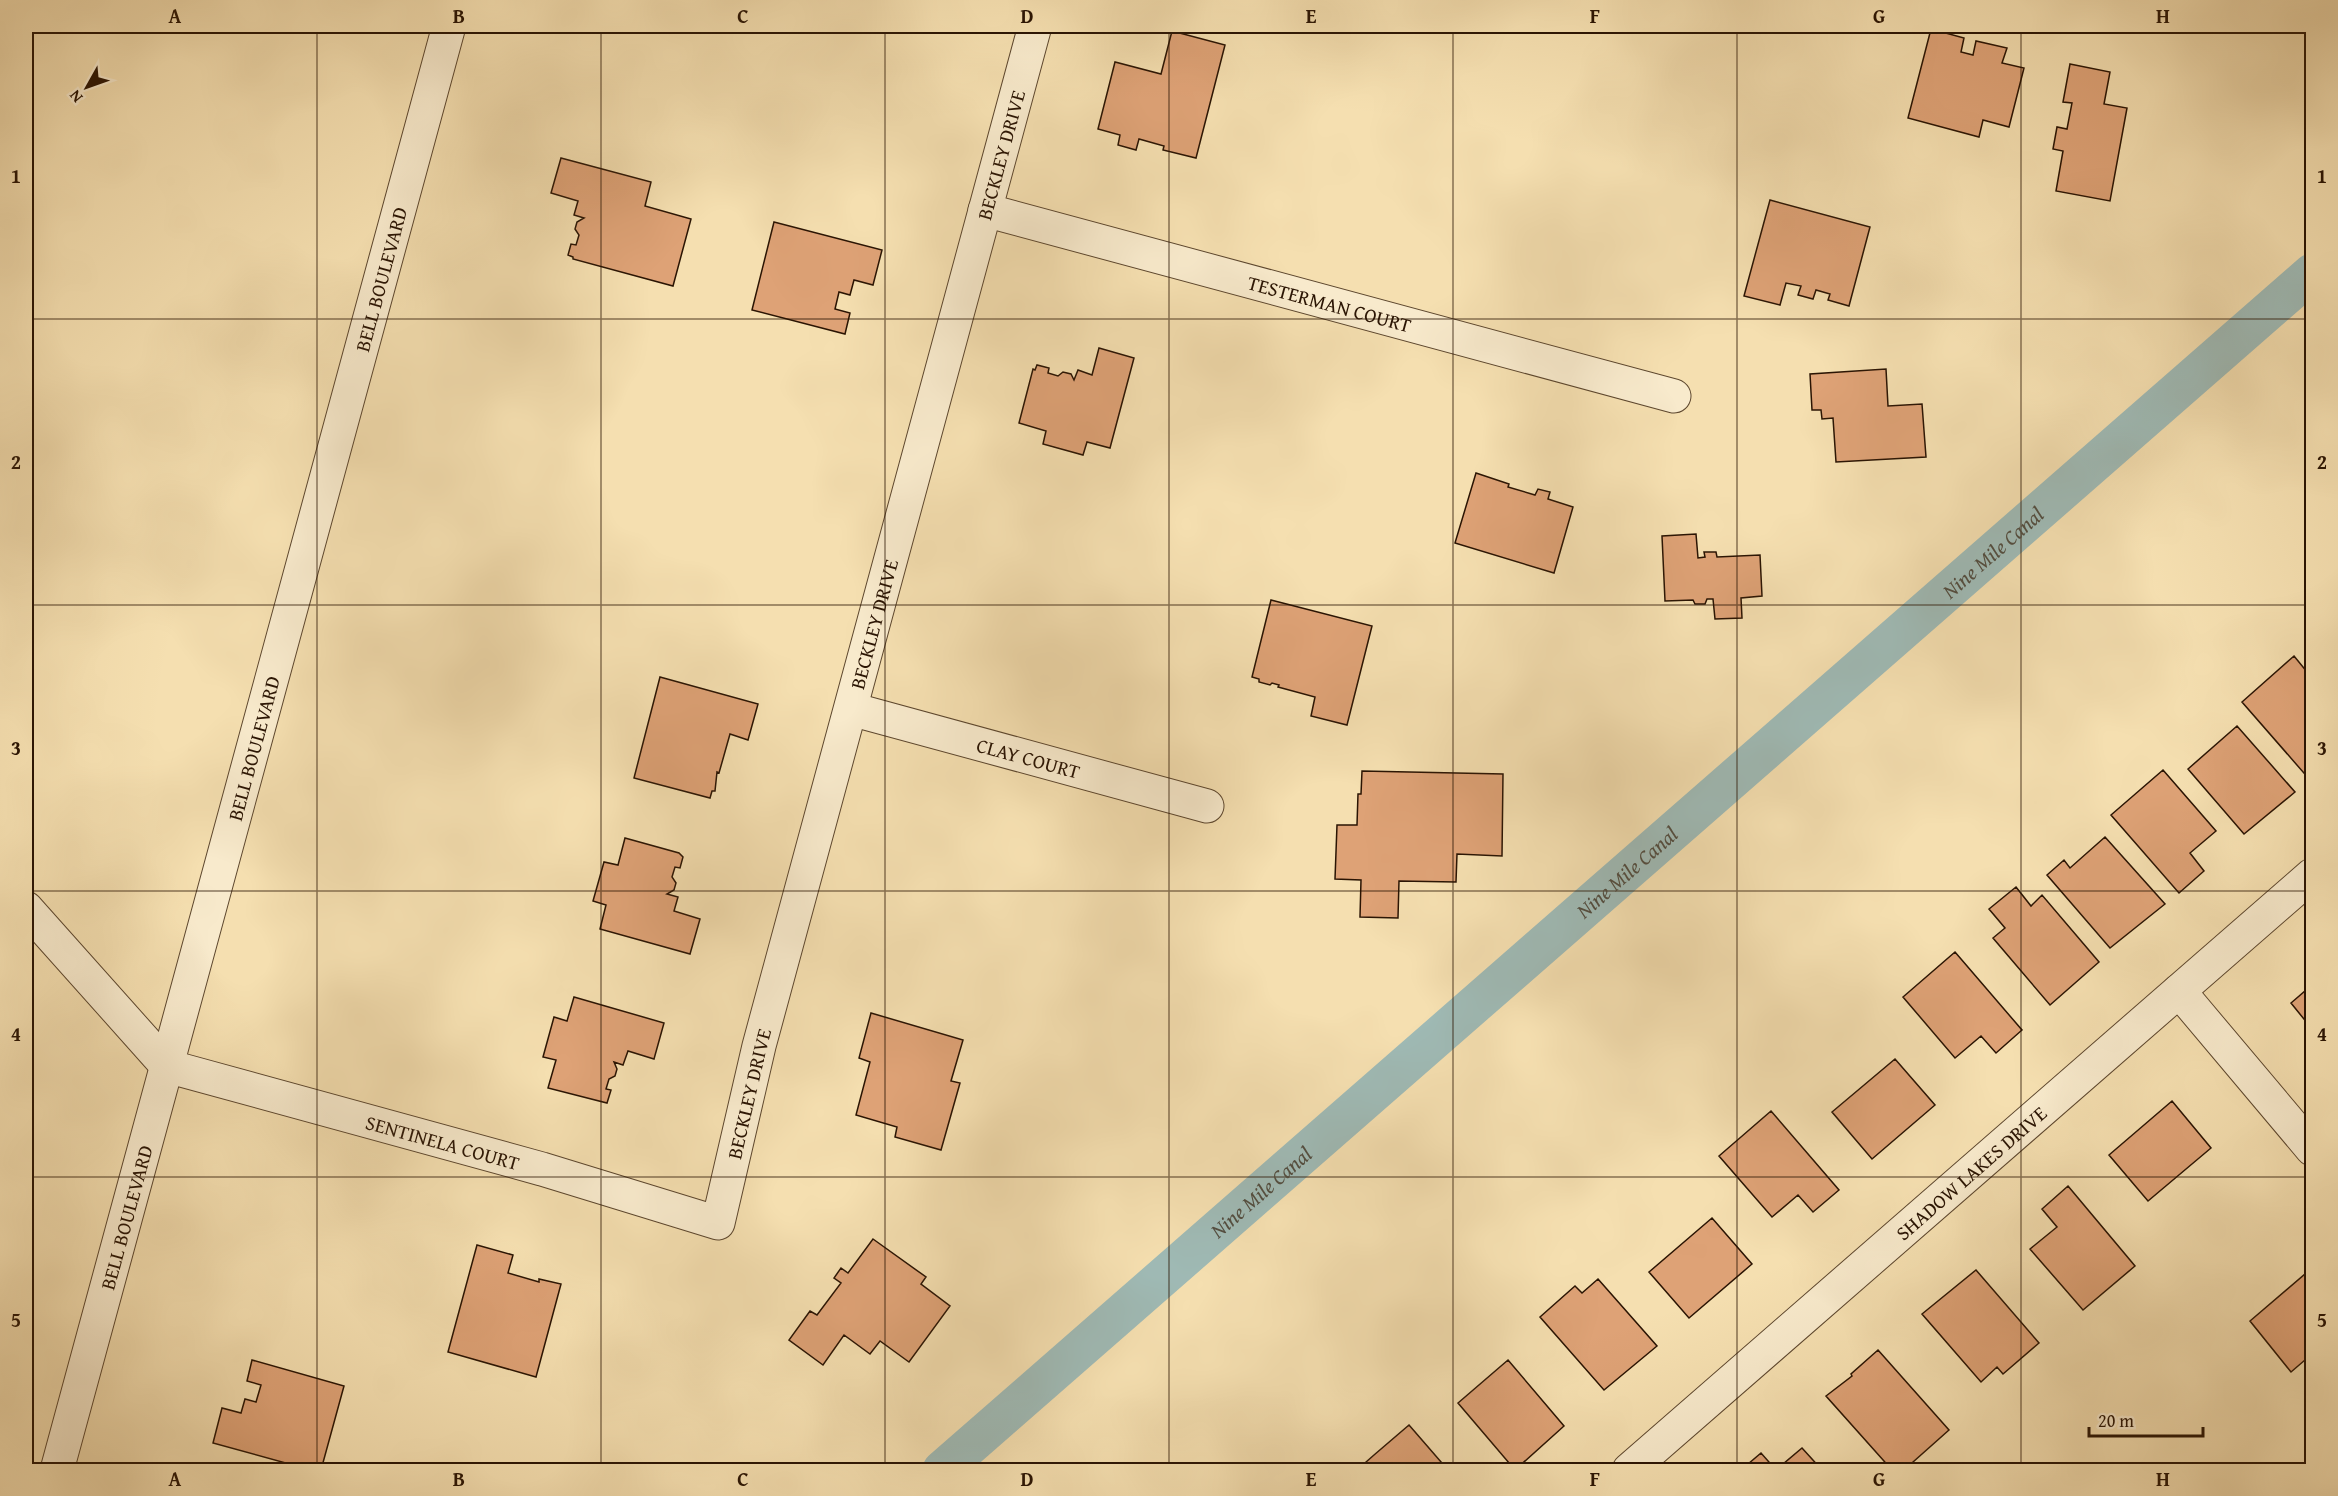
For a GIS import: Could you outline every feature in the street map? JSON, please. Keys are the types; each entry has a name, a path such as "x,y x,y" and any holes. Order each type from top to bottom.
{"street":[{"name":"BELL BOULEVARD","path":"57,1470 449,26"},
{"name":"BECKLEY DRIVE","path":"718,1223 759,1046 1035,26"},
{"name":"TESTERMAN COURT","path":"986,210 1674,396"},
{"name":"CLAY COURT","path":"851,709 1208,806"},
{"name":"SHADOW LAKES DRIVE","path":"1629,1470 2313,875"},
{"path":"26,908 167,1066"},
{"path":"2179,991 2313,1149"},
{"name":"SENTINELA COURT","path":"167,1066 542,1169 718,1223"}],"building":[{"path":"1931,29 1964,38 1961,52 1973,55 1976,41 2007,48 2002,63 2024,68 2009,127 1983,120 1979,137 1908,118"},
{"path":"1172,31 1225,45 1196,158 1163,150 1164,146 1139,139 1136,150 1118,145 1120,135 1098,129 1115,62 1161,74"},
{"path":"2070,64 2110,72 2104,104 2127,108 2110,201 2056,191 2063,151 2053,149 2057,127 2067,129 2072,103 2063,102"},
{"path":"561,158 651,182 645,206 691,219 673,286 573,259 568,255 571,244 576,245 579,235 575,229 577,222 584,218 574,215 578,201 551,193"},
{"path":"1770,200 1870,227 1849,306 1828,300 1830,294 1816,290 1813,299 1798,295 1801,286 1786,283 1780,305 1744,296"},
{"path":"774,222 882,250 873,285 854,280 850,295 839,292 835,309 850,313 845,334 752,310"},
{"path":"1099,348 1134,358 1110,448 1087,442 1083,455 1043,444 1046,431 1019,423 1033,369 1035,370 1037,365 1049,368 1048,373 1058,376 1063,372 1071,374 1074,380 1078,370 1092,375"},
{"path":"1886,369 1888,406 1922,404 1926,457 1836,462 1833,418 1822,419 1821,410 1812,410 1810,374"},
{"path":"1476,473 1509,484 1508,487 1535,495 1538,489 1550,492 1548,499 1573,507 1554,573 1455,543"},
{"path":"1696,534 1698,558 1705,557 1704,552 1716,552 1717,557 1760,555 1762,596 1741,598 1742,618 1715,619 1713,599 1707,599 1705,604 1695,604 1693,600 1665,601 1662,536"},
{"path":"1271,600 1372,626 1347,725 1311,716 1315,697 1278,687 1279,685 1272,683 1270,685 1259,682 1259,679 1252,677"},
{"path":"2294,656 2312,678 2312,778 2310,780 2242,702"},
{"path":"660,677 758,704 748,740 730,734 719,773 717,772 715,791 712,791 710,798 634,778"},
{"path":"2237,726 2295,792 2244,834 2188,769"},
{"path":"2163,770 2216,831 2190,853 2204,871 2179,893 2111,815"},
{"path":"1362,771 1503,774 1502,856 1457,854 1456,882 1399,881 1398,918 1360,917 1361,880 1335,879 1337,825 1357,825 1358,794 1361,794"},
{"path":"2105,837 2165,904 2110,948 2047,875 2064,860 2070,868"},
{"path":"625,838 679,853 683,857 680,868 675,867 672,877 676,883 674,890 667,894 678,897 674,911 700,919 690,954 600,929 606,905 593,901 604,862 618,865"},
{"path":"2016,887 2031,906 2042,895 2099,962 2050,1005 1993,938 2005,928 1989,909"},
{"path":"1955,952 2022,1030 1996,1053 1981,1036 1955,1058 1903,997"},
{"path":"2312,985 2312,1029 2291,1003"},
{"path":"574,997 664,1023 654,1059 628,1051 623,1065 614,1062 617,1069 615,1076 609,1079 606,1089 611,1090 607,1103 548,1088 556,1060 543,1057 554,1017 567,1021"},
{"path":"871,1013 963,1040 951,1081 960,1083 941,1150 895,1137 897,1127 856,1115 870,1062 859,1058"},
{"path":"1895,1059 1935,1105 1872,1159 1832,1112"},
{"path":"2172,1101 2211,1148 2148,1201 2109,1155"},
{"path":"1771,1111 1839,1190 1813,1212 1798,1195 1772,1217 1719,1156"},
{"path":"2068,1186 2135,1266 2083,1310 2030,1249 2057,1227 2042,1209"},
{"path":"1712,1218 1752,1264 1689,1318 1649,1272"},
{"path":"873,1239 926,1277 921,1284 950,1306 909,1362 880,1341 870,1354 844,1335 823,1365 789,1340 810,1311 817,1315 841,1283 834,1278 841,1268 848,1273"},
{"path":"477,1245 513,1255 508,1273 539,1282 539,1279 561,1284 536,1377 448,1352"},
{"path":"2312,1268 2312,1354 2291,1372 2250,1321"},
{"path":"1976,1270 2039,1343 2003,1374 1997,1367 1981,1382 1922,1314"},
{"path":"1598,1279 1657,1346 1604,1390 1540,1317 1575,1286 1582,1293"},
{"path":"1878,1350 1949,1430 1904,1470 1892,1470 1826,1396 1852,1376 1851,1374"},
{"path":"252,1360 344,1386 321,1470 311,1470 213,1443 222,1408 241,1413 245,1399 256,1402 261,1385 247,1381"},
{"path":"1508,1360 1564,1426 1515,1470 1458,1403"},
{"path":"1409,1425 1448,1470 1357,1470 1374,1455"},
{"path":"1802,1448 1822,1470 1776,1470"},
{"path":"1761,1453 1776,1470 1741,1470"}],"waterway":[{"name":"Nine Mile Canal","path":"942,1470 2312,273"}]}
